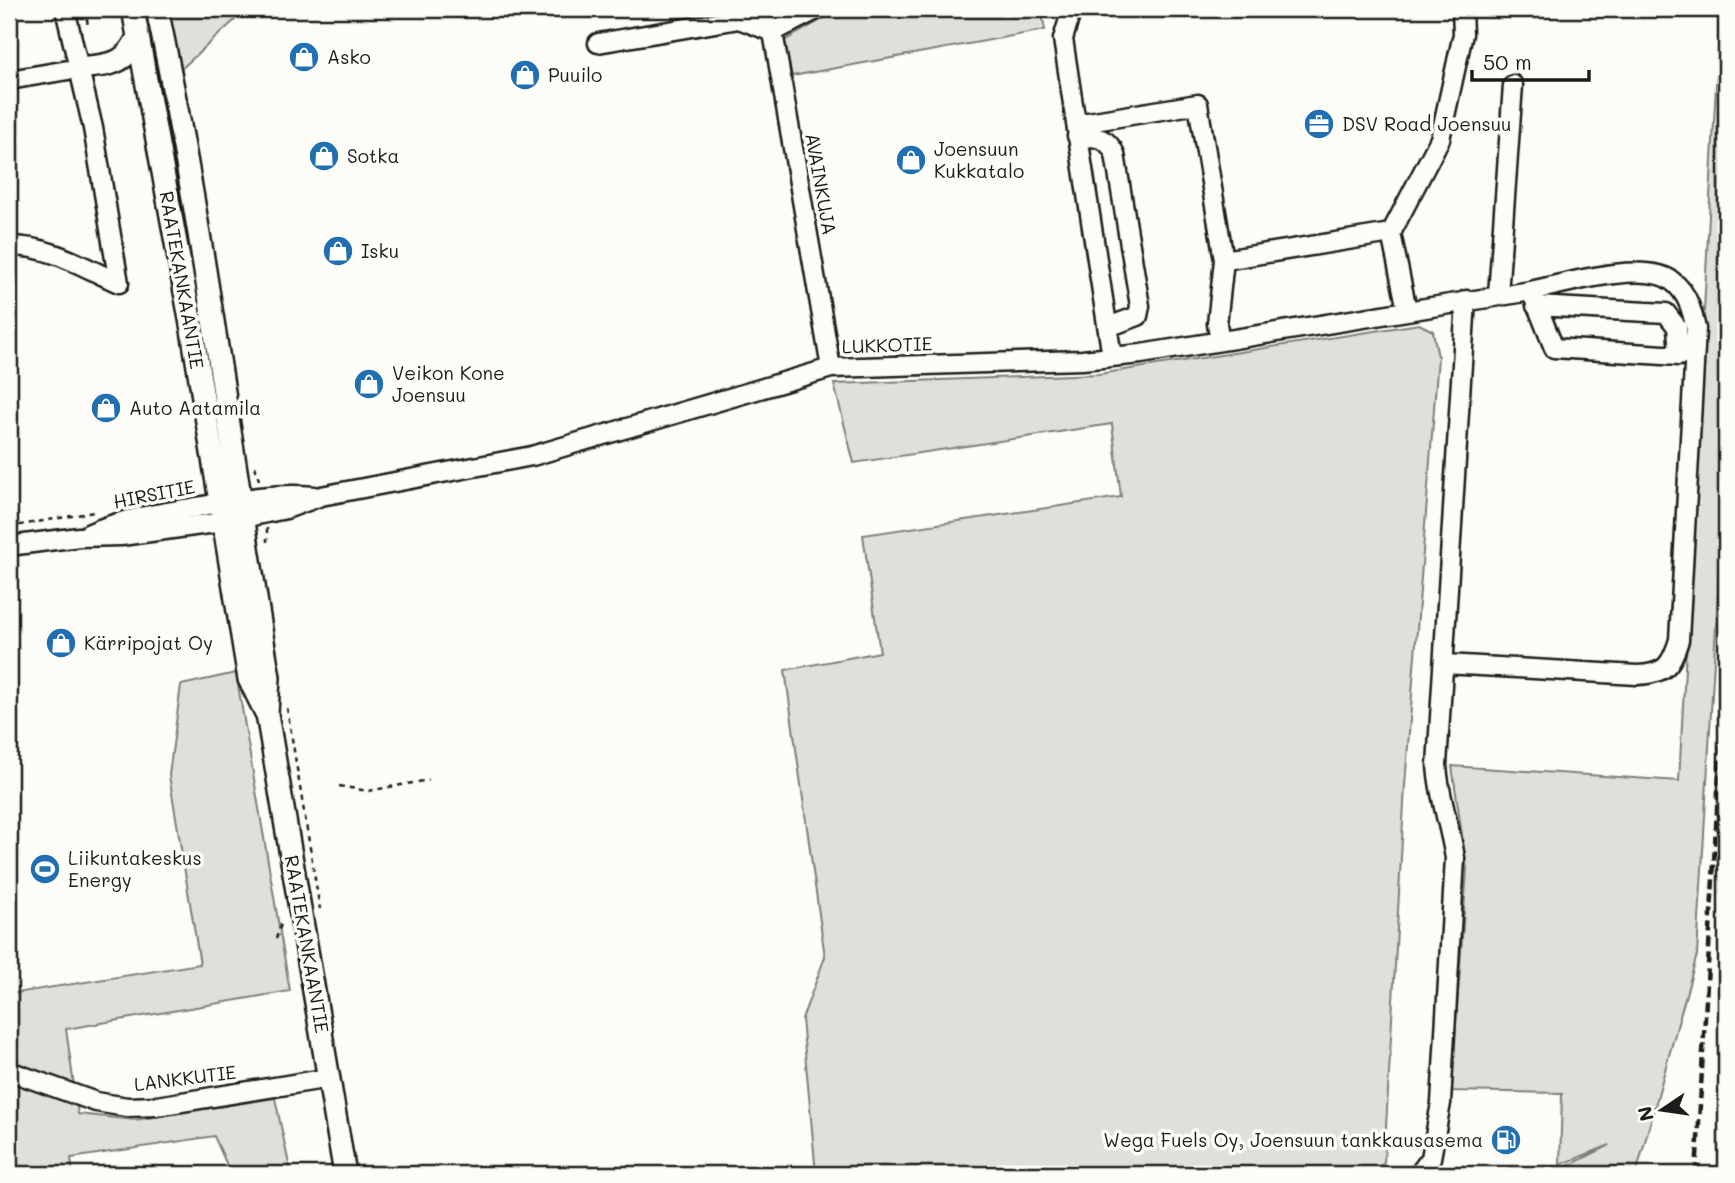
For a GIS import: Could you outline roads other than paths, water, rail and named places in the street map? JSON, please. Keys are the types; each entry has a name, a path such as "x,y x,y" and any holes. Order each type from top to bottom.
{"main road":[{"name":"RAATEKANKAANTIE","path":"133,9 212,455 231,510"},
{"name":"RAATEKANKAANTIE","path":"157,9 172,78 231,510 249,680 267,715 345,1174"},
{"path":"80,68 115,63 130,54 138,37"}],"street":[{"path":"9,246 40,247 66,256 119,283 80,68 65,9"},
{"name":"AVAINKUJA","path":"764,9 773,32 831,369"},
{"path":"598,43 739,19 773,32 818,9"},
{"path":"1072,9 1063,39 1112,357"},
{"path":"1407,310 1391,233 1440,139 1463,34 1462,9"},
{"path":"9,80 80,68"},
{"path":"1498,295 1513,85"},
{"path":"1077,130 1198,104 1224,260 1217,324 1220,341"},
{"path":"1077,130 1100,137 1107,142 1115,155 1140,306 1138,316 1108,327"},
{"path":"1224,260 1391,233"},
{"path":"1445,663 1655,674 1672,661 1679,640 1696,329 1690,302 1671,280 1645,274 1579,281 1534,298"},
{"name":"LUKKOTIE","path":"263,504 283,493 321,496 532,456 831,369 1112,357 1498,295 1534,298"},
{"path":"1534,298 1666,313 1677,327 1679,356 1553,348 1534,298"},
{"path":"1419,1174 1431,1158 1441,1103 1455,858 1450,827 1439,793 1437,765 1466,300"},
{"name":"HIRSITIE","path":"9,546 79,537 118,520 231,510 263,504"},
{"name":"LANKKUTIE","path":"9,1071 96,1102 127,1107 157,1105 330,1079"}],"railway":[{"path":"1696,1174 1726,653"}],"place":[{"name":"Asko","path":"304,57"},
{"name":"Puuilo","path":"525,75"},
{"name":"DSV Road Joensuu","path":"1319,124"},
{"name":"Sotka","path":"324,156"},
{"name":"Joensuun Kukkatalo","path":"911,160"},
{"name":"Isku","path":"338,251"},
{"name":"Veikon Kone Joensuu","path":"369,384"},
{"name":"Auto Aatamila","path":"106,408"},
{"name":"Kärripojat Oy","path":"61,643"},
{"name":"Liikuntakeskus Energy","path":"45,869"},
{"name":"Wega Fuels Oy, Joensuun tankkausasema","path":"1506,1140"}]}
